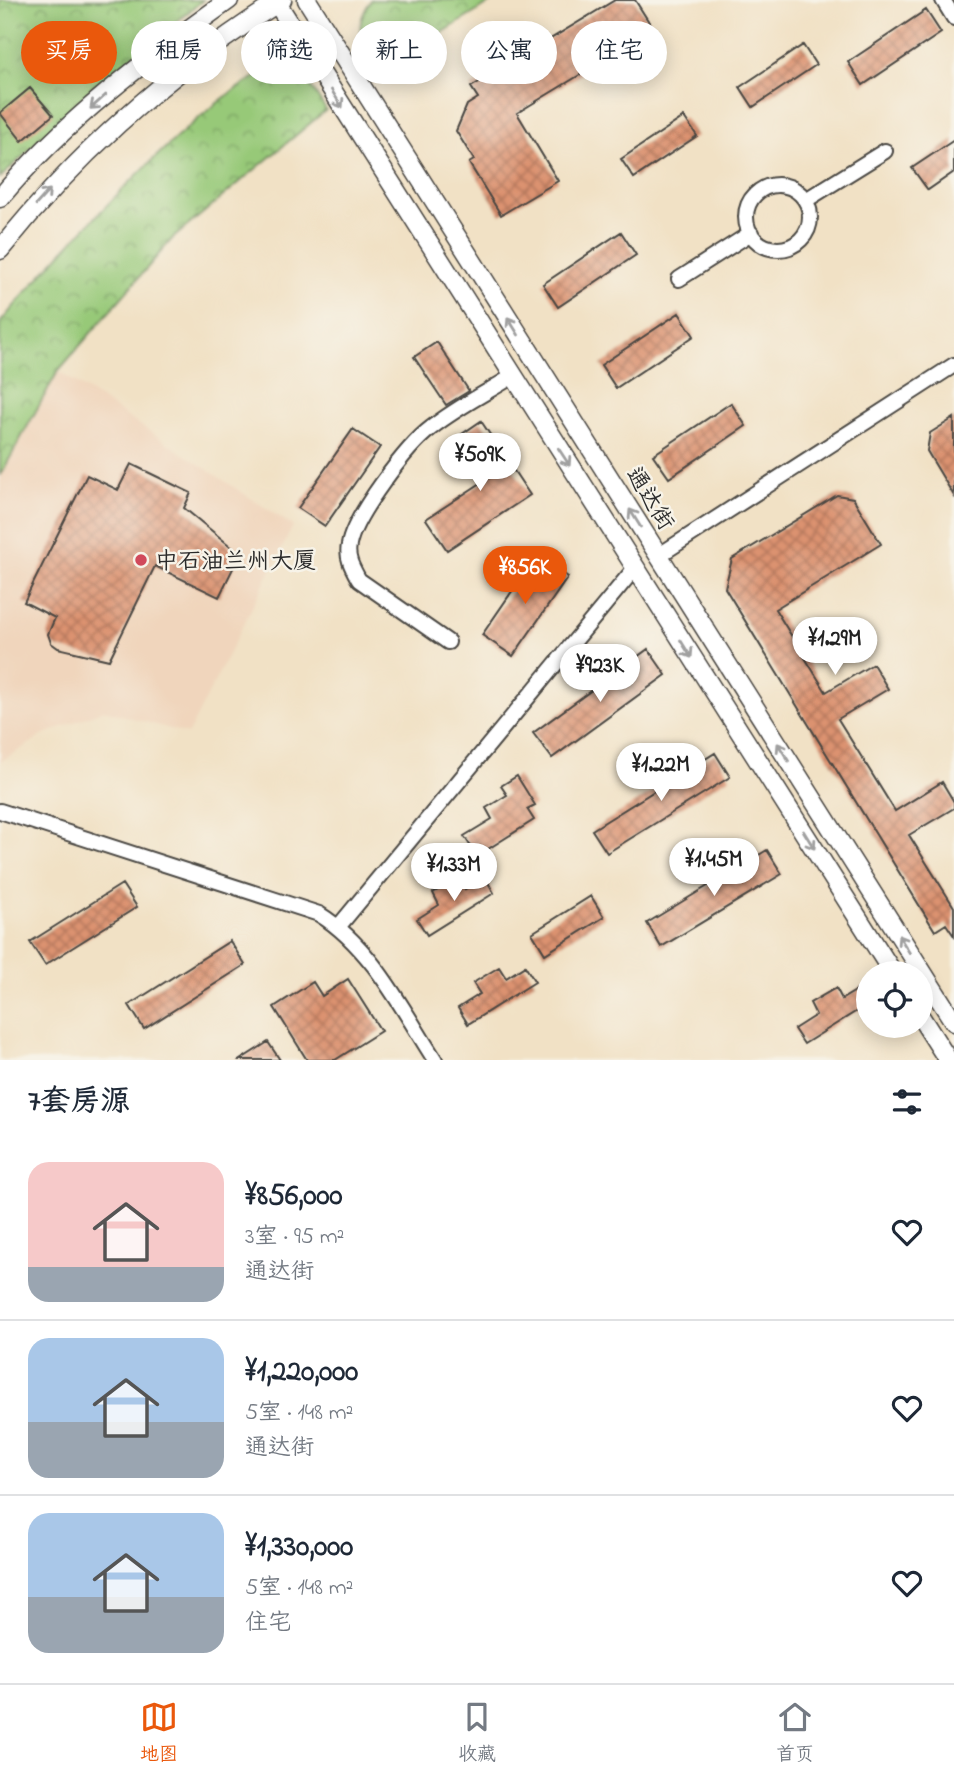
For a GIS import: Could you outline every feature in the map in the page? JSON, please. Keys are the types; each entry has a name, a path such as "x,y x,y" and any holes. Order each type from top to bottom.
{"main road":[{"path":"0,198 22,172 131,72 229,0"},
{"name":"通达街","path":"307,0 954,1022"},
{"path":"0,250 45,194 147,99 232,31 278,1 885,961"},
{"path":"933,1036 948,1060"}],"street":[{"path":"943,0 954,18"},
{"path":"806,200 885,151"},
{"path":"786,186 798,191 806,200 810,224 795,244 771,248 759,242 751,233 747,222 748,209 753,198 762,189 786,186"},
{"path":"679,279 751,233"},
{"path":"658,556 954,365"},
{"path":"448,642 359,580 350,565 348,546 355,528 398,461 431,428 513,376"},
{"path":"339,926 635,568"},
{"path":"0,811 319,914 339,926 370,961 435,1060"}],"shaded area":[{"path":"58,371 293,526 188,734 104,710 45,734 0,762 0,476"}],"green space":[{"path":"0,0 203,0 177,21 131,21 131,58 117,70 117,21 21,21 21,84 99,84 0,178"},
{"path":"371,0 495,0 447,30 447,21 361,21"},
{"path":"246,84 309,84 326,110 172,239 58,371 0,476 0,323 134,178 218,103"}],"building":[{"path":"615,0 635,0 648,21 580,21"},
{"path":"926,10 941,33 863,85 848,62"},
{"path":"571,27 571,80 517,113 558,181 501,215 469,163 474,160 456,131 467,105 478,98 471,87 476,84 557,84 557,35"},
{"path":"803,45 816,65 753,107 740,87"},
{"path":"30,88 53,115 22,141 0,113"},
{"path":"684,117 697,136 634,178 621,159"},
{"path":"954,140 954,172 928,190 912,168"},
{"path":"621,232 636,255 558,307 543,284"},
{"path":"679,313 694,336 616,388 601,365"},
{"path":"437,342 469,391 446,405 414,357"},
{"path":"731,403 746,426 669,478 653,455"},
{"path":"954,418 954,496 927,451 930,433"},
{"path":"481,421 530,495 447,550 426,519 490,477 462,434"},
{"path":"353,429 380,447 325,526 298,508"},
{"name":"中石油兰州大厦","path":"131,464 191,493 184,508 240,554 219,597 155,566 109,660 58,648 51,643 48,634 55,618 24,602 87,475 118,490"},
{"path":"837,495 853,498 881,544 775,609 826,692 873,664 888,689 838,719 895,811 942,782 954,802 954,808 909,835 954,907 954,936 946,924 935,931 725,588 732,559"},
{"path":"537,555 568,577 513,656 482,635"},
{"path":"648,649 666,675 552,758 533,733"},
{"path":"715,753 730,777 607,853 592,830"},
{"path":"517,776 535,805 527,809 534,820 477,856 464,836 492,819 486,808 507,795 501,786"},
{"path":"767,850 782,874 661,947 647,923"},
{"path":"485,877 494,893 427,935 417,919 439,905 433,893 459,878 465,889"},
{"path":"122,884 137,907 45,965 30,942"},
{"path":"591,896 604,917 545,954 532,933"},
{"path":"230,941 245,965 144,1029 129,1005"},
{"path":"525,966 535,982 468,1024 458,1008 480,994 473,983 499,967 506,978"},
{"path":"348,979 381,1031 335,1060 307,1060 274,1007 313,982 322,996"},
{"path":"836,988 842,999 856,991 856,1012 804,1044 794,1029 816,1015 810,1003"},
{"path":"268,1042 280,1060 240,1060"}],"place":[{"name":"中石油兰州大厦","path":"141,560"}]}
